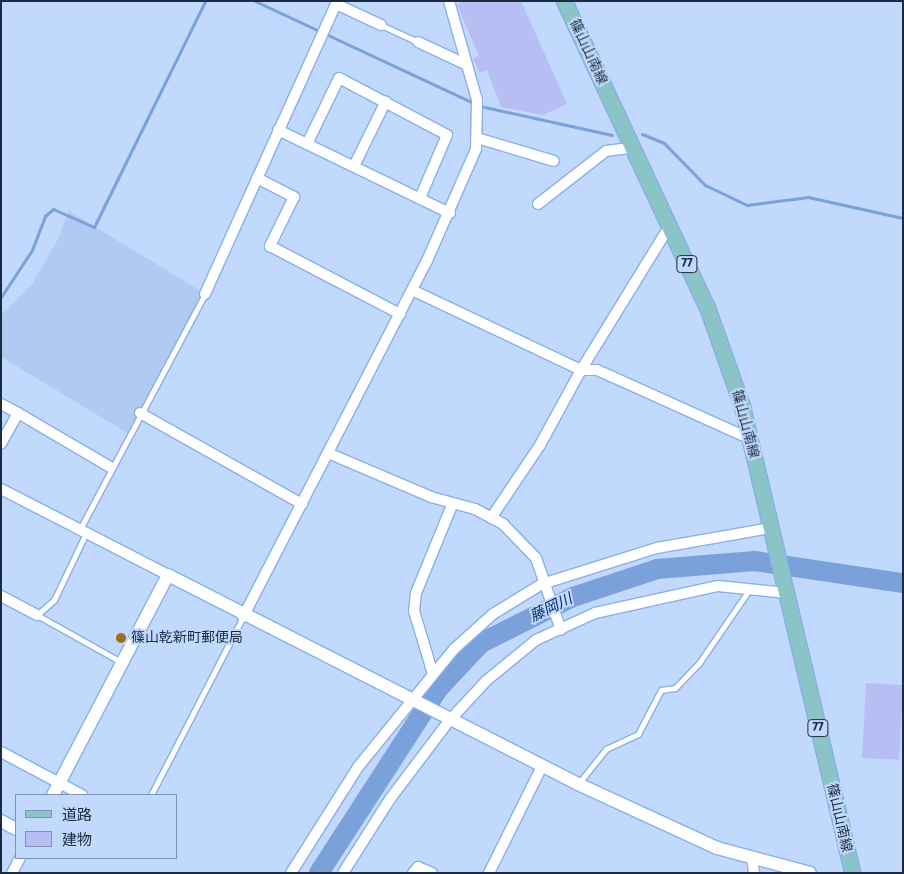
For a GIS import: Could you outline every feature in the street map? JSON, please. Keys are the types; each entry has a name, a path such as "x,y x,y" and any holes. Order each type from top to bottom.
{"main road":[{"name":"篠山山南線","path":"569,3 632,148 707,307 750,439 852,873"}],"street":[{"path":"243,617 400,314 450,213 477,138 477,100 465,64 449,1"},
{"path":"205,294 337,3 381,25"},
{"path":"418,42 465,64"},
{"path":"307,144 339,78 386,101 447,135 420,198"},
{"path":"354,166 386,101"},
{"path":"278,130 450,213"},
{"path":"477,138 554,161"},
{"path":"538,204 606,151 632,148"},
{"path":"257,178 294,197 270,246 400,314"},
{"path":"491,518 540,445 581,370 669,227"},
{"path":"412,290 581,370 597,370 750,439"},
{"path":"1,404 110,467"},
{"path":"1,444 18,413"},
{"path":"140,413 302,504"},
{"path":"328,453 491,518 514,534 536,558 543,586 560,627"},
{"path":"1,489 168,575 243,617 578,784 717,848 810,873"},
{"path":"433,674 414,612 416,593 453,503"},
{"path":"291,873 358,767 433,674 493,614 543,586 658,548 772,534"},
{"path":"55,790 124,664 168,575"},
{"path":"343,873 390,799 446,719 509,660 536,640 560,627 595,613 718,586 749,590 786,589"},
{"path":"1,596 37,615"},
{"path":"1,752 55,790 77,794"},
{"path":"488,873 542,766"},
{"path":"1,821 15,828"},
{"path":"752,858 754,873"},
{"path":"12,873 19,859"},
{"path":"413,873 418,867 432,873"}],"lane":[{"path":"381,25 418,42"},
{"path":"124,664 37,615 54,600 110,467 205,294"},
{"path":"578,784 606,749 638,734 661,690 674,688 699,663 749,590"},
{"path":"152,794 243,617"}],"shaded area":[{"path":"69,211 204,293 129,434 1,357 1,315 32,284 58,239"}],"building":[{"path":"465,1 521,1 567,104 543,115 501,107 487,70 480,73 473,59 479,56 457,5"},
{"path":"866,683 903,685 899,760 862,758"}],"waterway":[{"path":"1,297 32,250 45,216 53,209 94,227 205,1"},
{"path":"255,1 474,103"},
{"path":"480,106 612,135"},
{"path":"642,134 664,143 705,185 747,205 808,197 903,218"},
{"name":"藤岡川","path":"319,873 438,689 481,643 573,597 657,569 755,561 903,583"}],"place":[{"name":"篠山乾新町郵便局","path":"121,638"}]}
